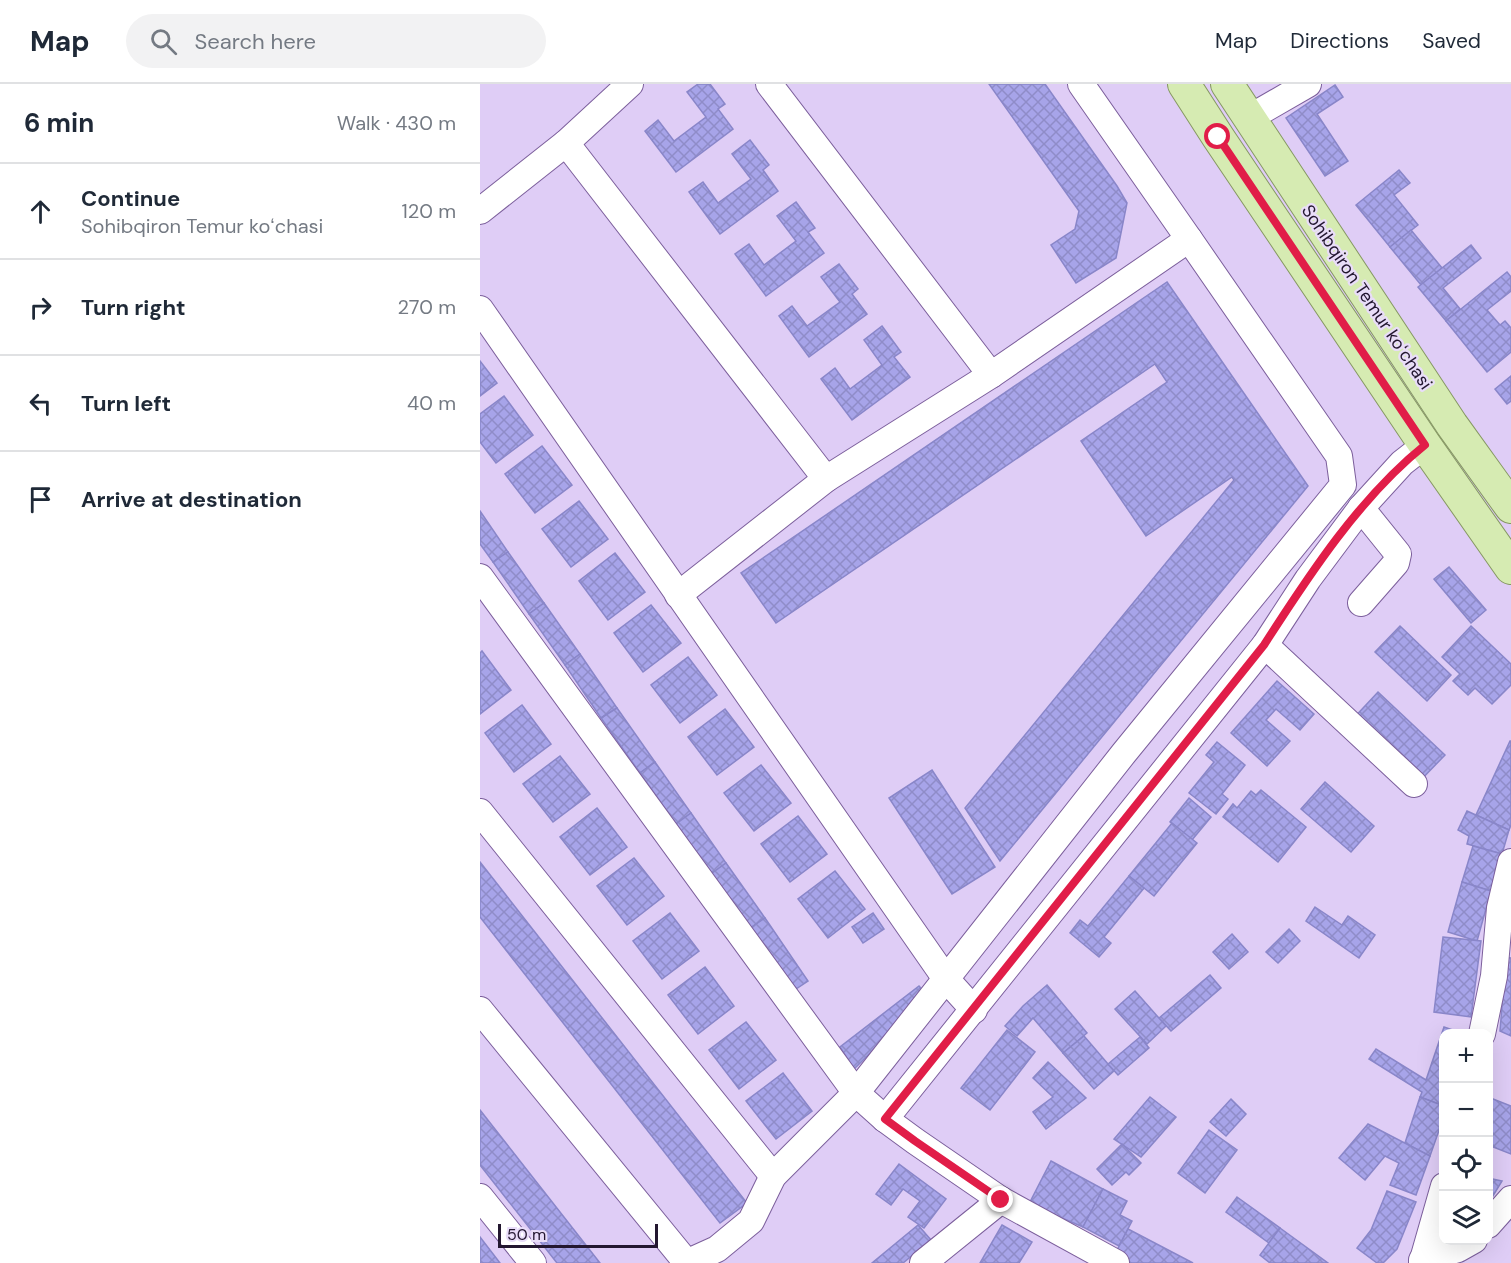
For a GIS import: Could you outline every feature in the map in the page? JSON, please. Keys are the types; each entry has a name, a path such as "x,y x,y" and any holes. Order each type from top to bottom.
{"main road":[{"name":"Sohibqiron Temur koʻchasi","path":"1184,84 1425,445 1511,568"},
{"name":"Sohibqiron Temur koʻchasi","path":"1227,84 1452,425 1511,507"}],"street":[{"path":"480,211 566,143 630,84"},
{"path":"769,84 991,375"},
{"path":"480,1010 687,1263 717,1249 751,1221 773,1176 856,1093 1124,753 1343,485 1340,456 1081,84"},
{"path":"1249,118 1308,84"},
{"path":"566,143 826,479"},
{"path":"678,595 826,479 991,375 1189,239"},
{"path":"480,309 946,979 974,1010"},
{"path":"885,1119 1264,645 1308,579 1361,508 1402,463 1425,445"},
{"path":"1361,508 1398,554 1396,563 1361,603"},
{"path":"480,578 856,1093 885,1119 1001,1200 1116,1263"},
{"path":"1264,645 1414,784"},
{"path":"480,812 773,1176"},
{"path":"1483,1029 1494,976 1500,908 1511,862"},
{"path":"1422,1261 1442,1191"},
{"path":"480,1197 533,1263"},
{"path":"1493,1219 1511,1199"},
{"path":"923,1263 1001,1200"},
{"path":"1422,1261 1465,1245"}],"building":[{"path":"698,84 710,84 725,104 718,109 733,129 676,172 645,131 658,120 674,141 706,117 687,92"},
{"path":"989,84 1045,84 1127,203 1116,258 1076,283 1051,245 1075,229 1079,211"},
{"path":"1335,85 1343,97 1317,114 1348,161 1325,176 1286,118"},
{"path":"750,140 769,165 763,170 778,191 720,234 689,192 703,182 718,203 751,179 732,154"},
{"path":"1399,170 1410,183 1394,195 1418,225 1390,247 1356,205"},
{"path":"796,202 815,228 808,232 824,253 766,296 735,254 749,244 764,265 796,241 777,216"},
{"path":"1411,230 1442,268 1421,285 1390,247"},
{"path":"1471,245 1481,258 1443,288 1460,309 1446,321 1418,287"},
{"path":"839,264 858,289 852,294 867,314 809,357 779,316 792,306 807,326 840,302 821,277"},
{"path":"1507,272 1511,277 1511,291 1487,310 1500,325 1505,321 1511,328 1511,352 1487,372 1446,321"},
{"path":"1167,282 1308,486 1000,861 965,808 1234,480 1232,477 1146,536 1081,441 1167,382 1155,364 776,623 741,573"},
{"path":"882,326 901,352 894,357 910,377 852,420 821,379 835,368 850,389 882,365 864,340"},
{"path":"480,361 497,383 480,396"},
{"path":"1511,376 1511,401 1507,404 1495,389"},
{"path":"504,396 533,435 496,463 480,442 480,414"},
{"path":"542,446 572,485 535,513 505,474"},
{"path":"579,501 608,539 571,567 542,529"},
{"path":"480,511 508,552 493,562 480,544"},
{"path":"508,552 544,603 529,614 493,562"},
{"path":"615,553 645,592 608,620 579,581"},
{"path":"1449,567 1486,610 1471,623 1434,579"},
{"path":"544,603 580,654 565,665 529,614"},
{"path":"651,605 681,643 643,672 614,633"},
{"path":"1400,626 1451,675 1427,701 1375,652"},
{"path":"1471,626 1511,664 1511,685 1492,704 1475,688 1468,695 1453,681 1460,674 1442,657"},
{"path":"482,651 511,690 480,714 480,653"},
{"path":"580,654 617,708 601,718 565,665"},
{"path":"688,657 717,695 680,723 651,685"},
{"path":"1277,681 1314,714 1300,730 1276,709 1266,720 1290,741 1267,766 1231,733"},
{"path":"1378,692 1445,755 1416,785 1350,722"},
{"path":"522,705 551,744 514,772 485,733"},
{"path":"617,708 655,762 640,773 601,718"},
{"path":"725,709 754,747 717,775 688,737"},
{"path":"1510,741 1511,825 1509,830 1476,815"},
{"path":"1217,742 1245,765 1222,794 1228,799 1216,814 1189,793 1214,762 1206,755"},
{"path":"560,756 590,794 553,822 523,784"},
{"path":"655,762 691,813 676,824 640,773"},
{"path":"761,765 791,803 754,831 724,793"},
{"path":"932,770 995,867 952,894 889,798"},
{"path":"1325,782 1374,826 1351,852 1301,809"},
{"path":"1261,790 1306,827 1278,862 1223,817 1233,804 1237,808 1251,791 1256,795"},
{"path":"1189,798 1211,817 1192,840 1170,822"},
{"path":"597,808 627,847 590,875 560,837"},
{"path":"1467,811 1509,830 1502,854 1467,844 1469,836 1458,830"},
{"path":"691,813 726,863 711,874 676,824"},
{"path":"798,816 827,854 790,882 761,844"},
{"path":"1172,823 1197,843 1154,896 1129,876"},
{"path":"1473,846 1502,854 1491,891 1462,882"},
{"path":"634,858 664,896 627,925 597,886"},
{"path":"480,862 747,1203 720,1223 480,917"},
{"path":"726,863 765,918 749,929 711,874"},
{"path":"835,871 865,909 828,938 798,899"},
{"path":"1129,876 1144,888 1104,937 1111,943 1099,957 1070,933 1080,920 1088,926"},
{"path":"1462,882 1491,891 1477,941 1448,932"},
{"path":"1315,907 1342,925 1348,916 1375,935 1359,958 1306,921"},
{"path":"670,913 699,951 662,979 633,941"},
{"path":"873,913 884,929 863,943 852,927"},
{"path":"765,918 808,981 793,991 749,929"},
{"path":"1289,929 1300,941 1278,963 1266,952"},
{"path":"1232,934 1248,952 1229,969 1213,952"},
{"path":"1443,937 1481,941 1471,1017 1434,1012"},
{"path":"1506,957 1511,958 1511,1036 1500,1031"},
{"path":"705,967 734,1006 698,1034 668,995"},
{"path":"1210,975 1221,988 1171,1031 1159,1018"},
{"path":"1047,985 1087,1033 1063,1053 1033,1018 1017,1036 1005,1026"},
{"path":"919,986 928,996 854,1069 840,1047"},
{"path":"1135,991 1166,1026 1147,1044 1115,1009"},
{"path":"746,1022 776,1060 739,1089 709,1050"},
{"path":"1007,1030 1035,1052 990,1110 961,1088"},
{"path":"1084,1036 1114,1071 1094,1089 1063,1053"},
{"path":"1140,1037 1149,1048 1118,1075 1108,1064"},
{"path":"1439,1042 1439,1104 1420,1097 1422,1092 1369,1059 1376,1049 1426,1080"},
{"path":"1048,1062 1086,1098 1046,1129 1033,1112 1053,1097 1033,1078"},
{"path":"783,1073 812,1111 776,1139 746,1101"},
{"path":"1150,1097 1176,1117 1141,1157 1114,1139"},
{"path":"1420,1097 1439,1104 1439,1130 1430,1156 1405,1143"},
{"path":"1231,1099 1246,1114 1226,1136 1210,1122"},
{"path":"1493,1099 1511,1106 1511,1154 1493,1147"},
{"path":"480,1110 600,1263 557,1263 480,1165"},
{"path":"1368,1124 1430,1156 1416,1195 1390,1185 1399,1163 1385,1156 1365,1180 1339,1158"},
{"path":"1209,1130 1237,1150 1205,1193 1178,1173"},
{"path":"1122,1144 1141,1163 1129,1175 1126,1172 1112,1185 1097,1169"},
{"path":"1051,1161 1103,1189 1083,1227 1029,1204"},
{"path":"899,1164 946,1199 924,1228 908,1217 920,1201 903,1189 891,1205 876,1194"},
{"path":"1493,1179 1502,1181 1493,1196"},
{"path":"1103,1189 1127,1201 1120,1215 1132,1221 1119,1246 1083,1227"},
{"path":"1387,1191 1416,1202 1397,1249 1383,1263 1377,1263 1357,1248 1371,1230"},
{"path":"1237,1197 1280,1228 1269,1243 1226,1212"},
{"path":"918,1225 931,1240 903,1263 872,1263"},
{"path":"1002,1225 1032,1242 1019,1263 980,1263"},
{"path":"1280,1228 1328,1263 1270,1263 1260,1255"},
{"path":"1128,1229 1193,1263 1128,1263 1114,1256"},
{"path":"480,1237 500,1263 480,1263"}],"route":[{"path":"1001,1200 885,1119 1264,645 1308,579 1361,508 1402,463 1425,445 1218,137"}]}
